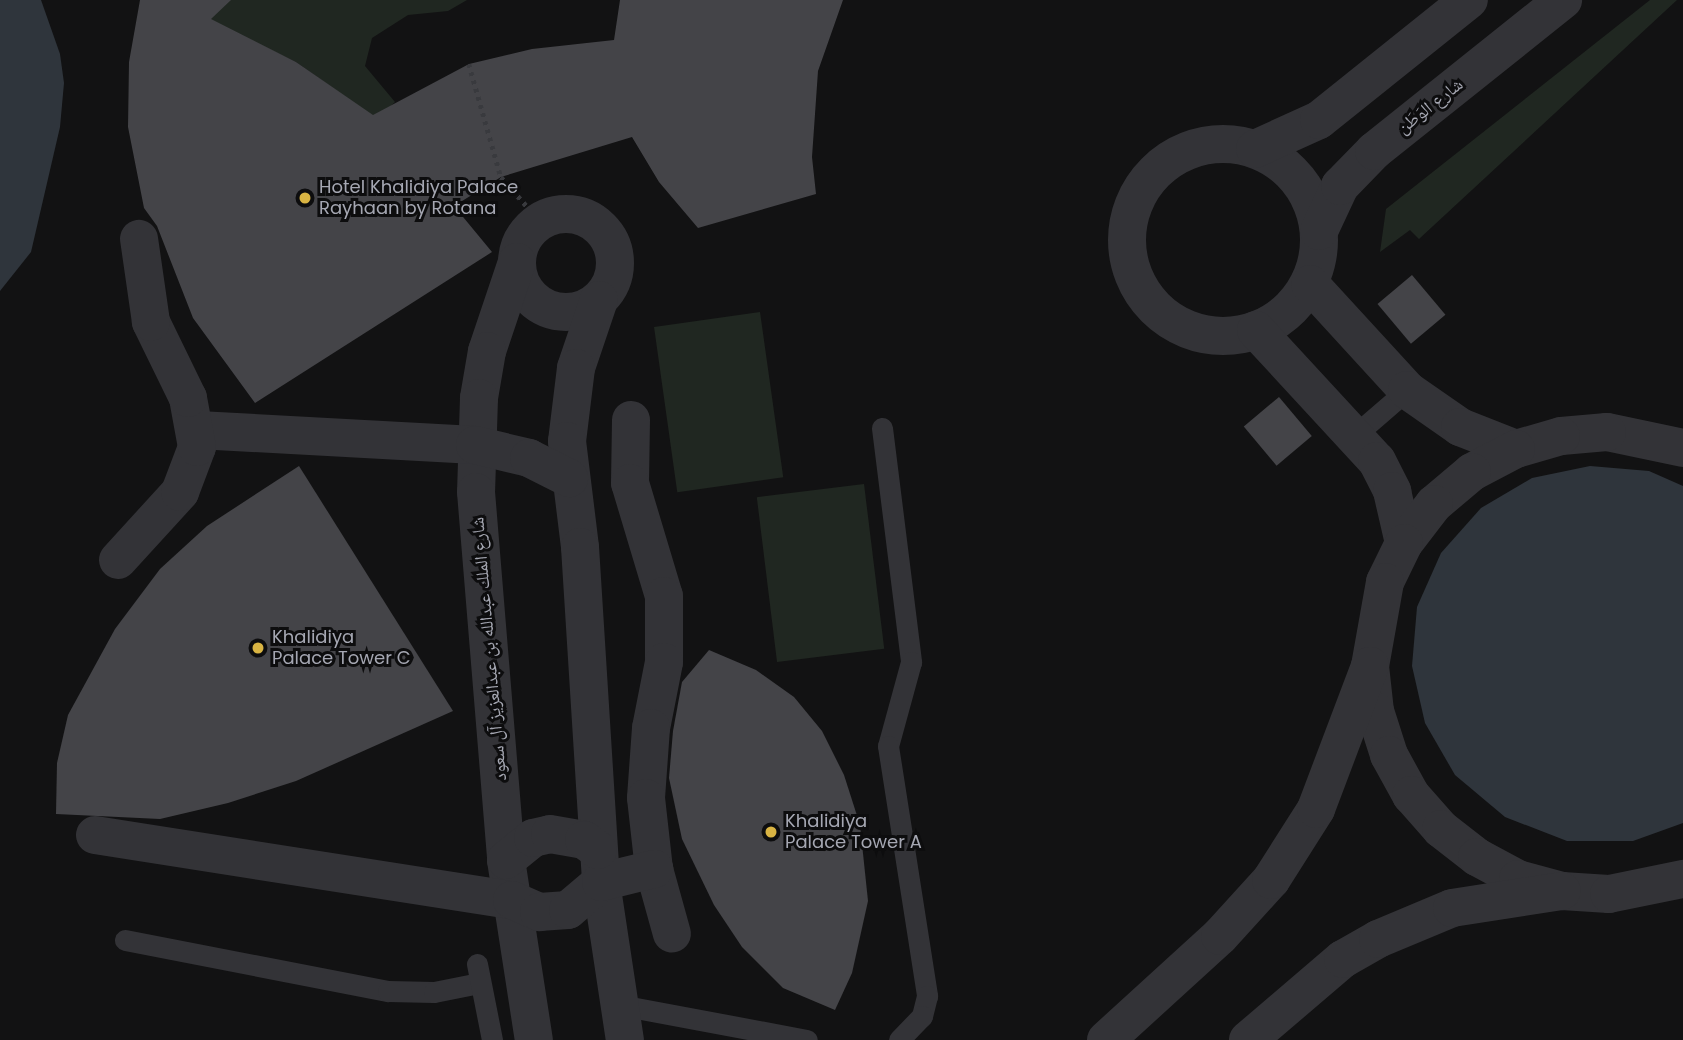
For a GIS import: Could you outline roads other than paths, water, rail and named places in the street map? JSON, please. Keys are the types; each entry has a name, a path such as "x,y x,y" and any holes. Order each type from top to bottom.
{"street":[{"path":"1255,149 1299,180 1319,231 1310,284 1278,319 1256,330 1217,336 1173,322 1138,286 1127,236 1142,188 1158,169 1204,146 1255,149 1319,120 1469,0"},
{"name":"شارع الوَطَن","path":"1319,231 1340,186 1374,150 1563,0"},
{"path":"599,300 570,313 553,311 526,293 517,262 519,246 540,221 555,215 587,218 610,240 615,272 599,300 574,381 572,497 600,866 623,1023"},
{"path":"118,560 189,479 198,430 152,322 139,239"},
{"name":"شارع الملك عبدالله بن عبدالعزيز آل سعود","path":"517,262 487,351 475,445 506,860 534,1040"},
{"path":"1310,284 1407,390 1460,427 1516,449"},
{"path":"1256,330 1355,435 1386,475 1404,543"},
{"path":"631,420 627,462 636,503 658,564 666,629 647,762 654,869 672,934"},
{"path":"198,430 475,445 529,458 572,497 636,503"},
{"path":"1106,1040 1220,936 1271,880 1316,809 1370,666 1385,582 1404,543 1434,504 1472,472 1516,449 1561,436 1607,432 1683,448"},
{"path":"1370,666 1375,711 1389,755 1411,795 1441,829 1477,858 1518,878 1562,891"},
{"path":"506,860 526,843 550,834 584,839 600,866"},
{"path":"95,835 512,900 539,912 568,910 600,866"},
{"path":"600,866 654,869"},
{"path":"1248,1040 1343,959 1378,939 1452,908 1562,891 1609,894 1683,879"}],"lane":[{"path":"1355,435 1407,390"},
{"path":"881,428 911,662 888,746 928,996 922,1016 899,1040"},
{"path":"125,940 388,992 433,992 478,974 492,1040"},
{"path":"623,1023 807,1040"}],"place":[{"name":"Hotel Khalidiya Palace Rayhaan by Rotana","path":"305,198"},
{"name":"Khalidiya Palace Tower C","path":"258,648"},
{"name":"Khalidiya Palace Tower A","path":"771,832"}]}
